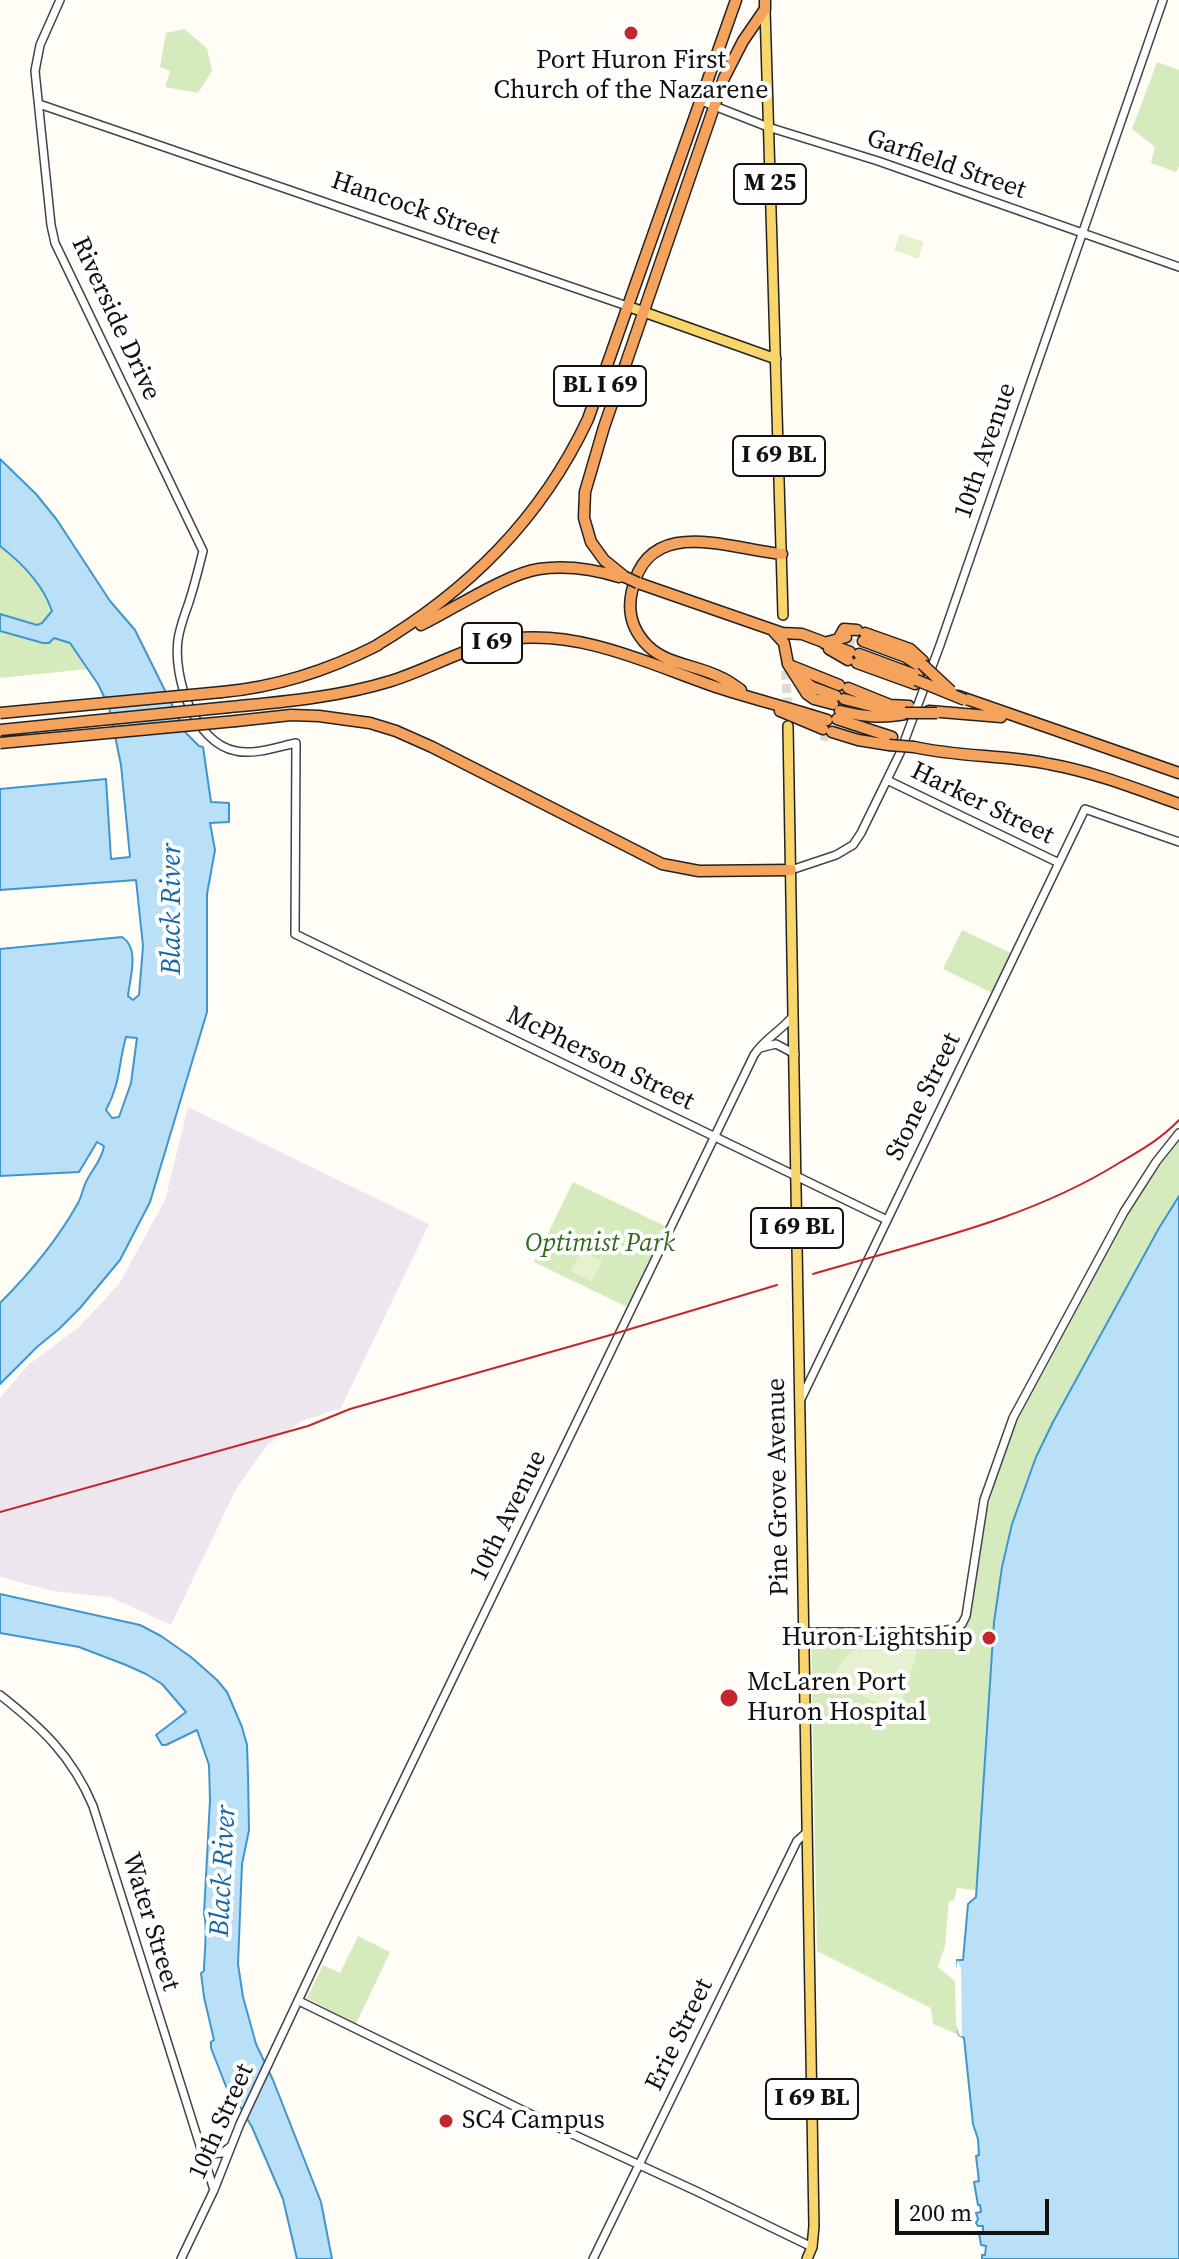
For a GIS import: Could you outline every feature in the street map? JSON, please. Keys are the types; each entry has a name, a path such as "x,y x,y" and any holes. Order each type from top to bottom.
{"highway":[{"path":"627,306 736,0"},
{"path":"625,578 596,552 589,537 584,518 586,487 714,106 735,55 765,4"},
{"name":"BL I 69","path":"374,647 425,616 476,573 524,522 565,463 588,419 627,306"},
{"path":"782,554 694,541 670,544 656,551 639,567 634,579 629,603 637,632 657,653 721,677 794,722 834,712 868,742 891,741 927,750"},
{"name":"I 69","path":"0,712 260,688 311,675 345,662 520,574 541,569 585,568 625,578 785,634 802,634 847,645 920,672 962,698 1179,773"},
{"name":"I 69","path":"769,628 784,643 790,668 807,694 834,712 891,741 927,750 1075,769 1179,804"},
{"name":"I 69","path":"0,730 305,699 371,687 488,644 520,638 555,638 595,646 768,704 872,718 893,717 906,711"},
{"name":"I 69","path":"847,645 910,649 920,672 940,685"},
{"name":"I 69","path":"790,668 834,712"},
{"name":"I 69","path":"834,712 890,705 906,711 972,713 1038,725"},
{"path":"0,743 311,715 348,719 379,726 432,747 662,864 694,870 791,870"}],"main road":[{"name":"M 25","path":"765,4 776,359"},
{"name":"Hancock Street","path":"627,306 776,359"},
{"name":"I 69 BL","path":"776,359 783,615"},
{"name":"Pine Grove Avenue","path":"788,726 812,2247"},
{"name":"I 69 BL","path":"807,2259 812,2247"}],"street":[{"name":"Riverside Drive","path":"60,0 35,62 55,243 203,551 177,645 179,672 191,708 207,735 229,749 248,752 296,743 295,934"},
{"name":"10th Avenue","path":"791,870 841,854 853,845 914,719 1163,0"},
{"name":"Garfield Street","path":"699,100 768,127 878,161 1179,267"},
{"name":"Hancock Street","path":"39,104 627,306"},
{"name":"Harker Street","path":"887,780 1059,863"},
{"name":"Stone Street","path":"800,1403 1085,809 1179,842"},
{"name":"McPherson Street","path":"295,934 887,1220"},
{"name":"10th Avenue","path":"299,2001 758,1049 785,1027 793,1016"},
{"path":"758,1049 776,1044 795,1054"},
{"path":"804,1632 948,1631 962,1624 968,1609 975,1543 984,1500 1013,1418 1124,1212 1151,1169 1179,1133"},
{"name":"Water Street","path":"0,1695 54,1742 87,1791 214,2190"},
{"name":"Erie Street","path":"593,2259 797,1841 807,1832"},
{"path":"299,2001 812,2247"},
{"name":"10th Street","path":"181,2259 214,2190 240,2124 299,2001"},
{"path":"198,2144 211,2154 222,2153 232,2145"}],"shaded area":[{"path":"188,1107 429,1224 341,1408 302,1421 267,1445 236,1489 171,1625 110,1597 52,1591 0,1577 0,1398 28,1365 79,1327 119,1284 165,1200"}],"green space":[{"path":"184,29 207,48 212,71 198,93 165,87 170,71 160,67 166,33"},
{"path":"1157,62 1179,70 1179,166 1176,172 1151,163 1155,147 1132,129"},
{"path":"900,234 924,242 918,259 894,250"},
{"path":"0,546 24,567 43,592 52,611 40,622 28,624 0,614"},
{"path":"0,631 42,642 54,638 71,643 88,669 0,678"},
{"path":"962,930 1011,953 992,993 943,969"},
{"path":"1179,1141 1179,1196 1053,1422 1036,1457 1012,1524 994,1622 976,1890 957,1888 954,1901 949,1901 945,1946 938,1967 956,1982 959,2035 933,2024 931,2008 817,1951 811,1638 953,1635 965,1627 970,1618 983,1526 999,1465 1014,1427 1132,1207"},
{"name":"Optimist Park","path":"573,1182 665,1226 627,1307 534,1262"},
{"path":"581,1250 602,1261 592,1281 571,1271"},
{"path":"877,1640 893,1640 915,1647 917,1653 901,1704 891,1709 832,1681 849,1654"},
{"path":"358,1936 390,1952 356,2024 307,1998 323,1965 340,1973"}],"water":[{"name":"Black River","path":"0,459 36,494 57,520 110,601 135,630 186,733 203,747 211,802 229,803 229,822 210,823 215,850 207,894 207,1012 150,1202 120,1260 80,1308 0,1384 0,1303 61,1230 78,1203 104,1146 97,1142 79,1172 0,1176 0,949 122,937 131,948 132,972 128,996 133,1000 139,995 143,946 136,880 0,890 0,789 106,779 111,859 130,857 121,765 109,707 98,684 70,643 54,638 49,643 43,643 0,631 0,614 37,625 52,611 31,575 0,546","holes":["126,1037 137,1038 131,1083 119,1117 112,1118 106,1110 117,1082"]},
{"path":"1179,1196 1179,2259 982,2259 986,2246 981,2245 979,2233 983,2232 983,2226 976,2223 976,2213 981,2212 974,2182 979,2181 976,2156 979,2155 978,2139 973,2124 964,2038 959,2035 957,2024 957,1960 963,1960 968,1904 976,1897 994,1622 1002,1567 1012,1524 1036,1457"},
{"name":"Black River","path":"0,1594 140,1625 191,1657 227,1692 247,1745 249,1830 242,1864 238,1964 243,1997 256,2044 321,2202 332,2259 297,2259 283,2199 252,2127 229,2094 211,2048 214,2040 201,1973 204,1971 206,1941 204,1914 209,1765 197,1730 162,1745 156,1735 186,1712 162,1684 126,1665 79,1647 0,1633"}],"pier":[{"path":"957,1960 961,1968 962,2037 956,2025"}],"tunnel":[{"path":"845,641 862,646"},
{"path":"785,657 788,714"},
{"path":"837,690 846,693"},
{"path":"821,735 829,737"}],"railway":[{"path":"813,1274 970,1229 1047,1200 1135,1153 1158,1139 1179,1120"},
{"path":"0,1512 308,1426 350,1409 777,1285"}],"place":[{"name":"Port Huron First Church of the Nazarene","path":"631,33"},
{"name":"Huron Lightship","path":"989,1638"},
{"name":"McLaren Port Huron Hospital","path":"729,1698"},
{"name":"SC4 Campus","path":"446,2121"}]}
